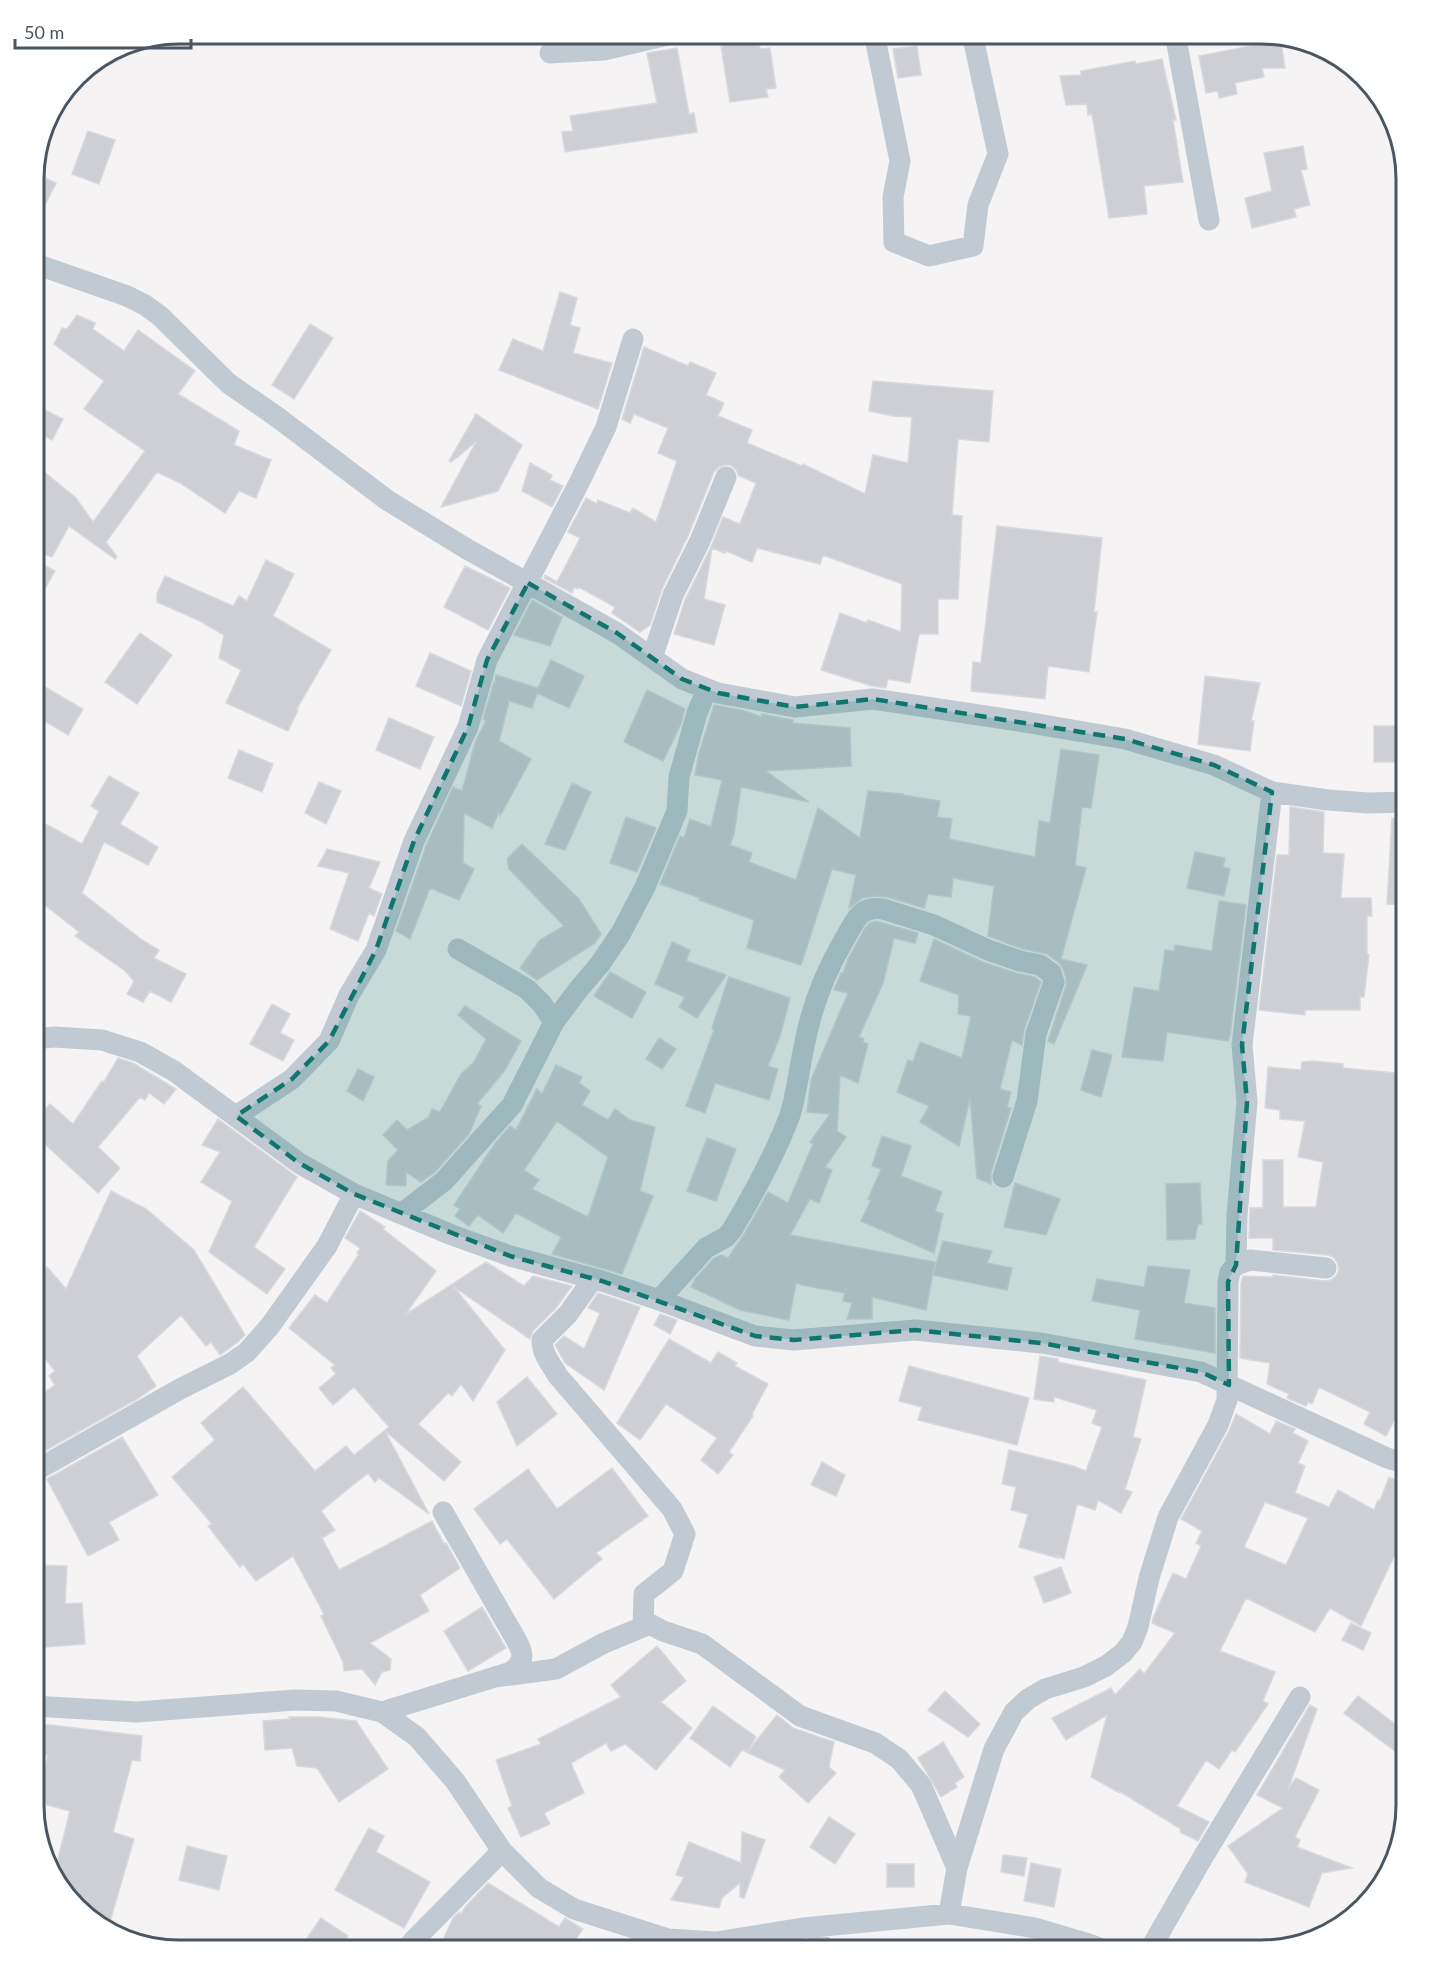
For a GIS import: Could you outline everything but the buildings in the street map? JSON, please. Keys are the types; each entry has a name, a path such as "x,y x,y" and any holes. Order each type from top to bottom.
{"street":[{"path":"550,53 604,50 628,44"},
{"path":"876,44 900,160 893,196 894,242 929,256 973,246 978,205 998,154 974,44"},
{"path":"1177,44 1209,220"},
{"path":"44,267 127,296 144,305 160,316 228,383 387,500 466,549 617,633 682,679 707,689 749,699 795,706 873,699 1019,721 1125,740 1214,765 1272,792 1348,802 1396,802"},
{"path":"236,1116 292,1079 329,1041 349,995 376,950 414,841 468,727 487,660 606,427 633,339"},
{"path":"652,658 673,595 700,541 726,477"},
{"path":"401,1214 444,1181 512,1105 554,1022 621,933 645,887 677,811 679,777 697,713 707,689"},
{"path":"1236,1265 1237,1215 1247,1102 1242,1044 1272,792"},
{"path":"659,1300 706,1248 726,1237 732,1230 763,1177 790,1113 804,1043 820,986 859,915 868,909 874,907 883,909 934,925 988,950 1040,965 1051,973 1054,982 1036,1034 1027,1101 1002,1177"},
{"path":"458,949 527,989 542,1004 554,1022"},
{"path":"44,1038 102,1040 140,1052 174,1071 299,1163 354,1194 401,1214 510,1256 659,1300 755,1336 794,1340 915,1330 1041,1343 1201,1372 1396,1461"},
{"path":"44,1466 180,1389 230,1364 247,1352 270,1326 327,1246 354,1194"},
{"path":"949,1914 957,1868 994,1749 1014,1712 1028,1699 1045,1689 1084,1677 1106,1666 1123,1653 1132,1642 1168,1517 1218,1425 1227,1400 1230,1272 1236,1265 1250,1260 1326,1268"},
{"path":"592,1279 568,1314 542,1340 542,1345 544,1353 558,1376 672,1509 685,1534 673,1571 644,1594 643,1627"},
{"path":"382,1712 511,1672 519,1665 522,1656 521,1648 442,1512"},
{"path":"495,1677 556,1669 604,1643 650,1624 663,1631 702,1644 800,1716 875,1743 899,1759 921,1785 957,1868"},
{"path":"1155,1940 1300,1697"},
{"path":"44,1707 137,1712 295,1700 336,1701 382,1712 417,1737 455,1781 502,1851 539,1888 574,1909 670,1940"},
{"path":"414,1940 502,1851"},
{"path":"730,1940 820,1927 949,1914 1035,1928 1076,1940"},
{"path":"819,1940 820,1927"}],"highlighted area":[{"path":"528,583 617,633 682,679 718,693 795,707 873,699 1125,739 1214,765 1272,792 1242,1045 1247,1102 1236,1265 1228,1282 1229,1385 1201,1372 1041,1343 915,1330 794,1340 755,1336 602,1281 510,1256 354,1194 299,1163 236,1116 292,1079 329,1041 376,950 414,841 468,727 487,660"}]}
